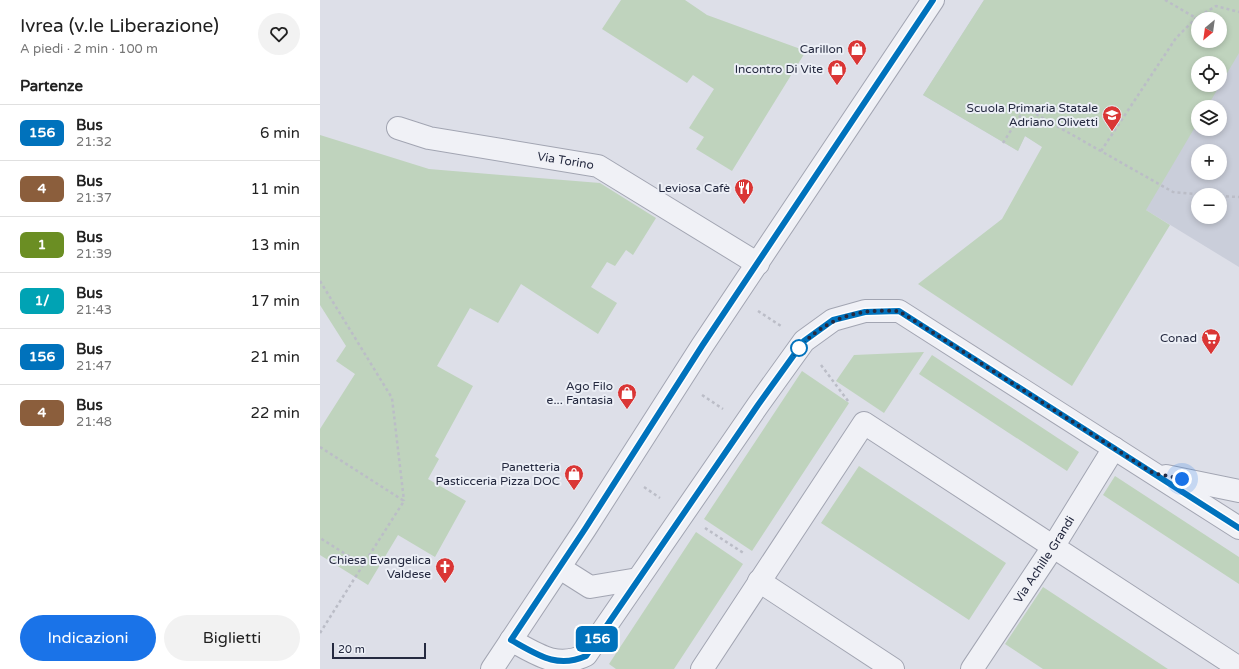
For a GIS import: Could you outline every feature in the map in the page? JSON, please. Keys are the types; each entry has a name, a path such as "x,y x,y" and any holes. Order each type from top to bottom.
{"street":[{"path":"492,669 933,0"},
{"name":"Via Torino","path":"398,128 429,138 598,166 758,264"},
{"path":"511,640 541,657 559,664 581,665 683,513 804,341 833,320 865,312 899,311 1239,528"},
{"path":"702,669 864,423 1239,668"},
{"name":"Via Achille Grandi","path":"972,669 1053,547 1114,448"},
{"path":"1153,473 1239,491"},
{"path":"560,568 590,587 638,579"},
{"path":"763,575 893,669"}],"path":[{"path":"1165,0 1191,15"},
{"path":"1206,12 1216,6 1239,12"},
{"path":"1101,151 1176,38 1191,23"},
{"path":"1003,143 1024,108 1173,192 1191,194"},
{"path":"1227,196 1239,197"},
{"path":"320,281 392,398 404,501 320,632"},
{"path":"752,308 804,341 864,423"},
{"path":"696,391 745,424"},
{"path":"320,447 404,501"},
{"path":"641,485 683,513 763,575"},
{"path":"320,538 363,565"}],"shaded area":[{"name":"Scuola Primaria Statale Adriano Olivetti","path":"984,0 1239,0 1239,267 1025,136 1018,151 923,95"}],"green space":[{"path":"621,0 685,0 707,15 806,51 732,171 696,149 704,137 689,128 714,89 693,75 687,83 602,29"},
{"path":"984,0 1239,0 1239,53 1227,73 1227,56 1191,56 1191,92 1216,92 1211,100 1191,100 1191,134 1146,210 1170,225 1072,386 918,284 1002,219 1042,147 1025,136 1018,151 923,95"},
{"path":"320,135 429,169 600,183 656,218 633,255 626,250 615,266 607,262 591,287 617,303 598,334 521,284 498,323 470,308 437,366 473,386 435,456 439,459 428,479 466,501 435,557 398,535 368,585 320,555 320,429 355,374 336,361 346,346 320,305"},
{"path":"924,352 884,413 836,381 854,355"},
{"path":"932,355 1079,452 1067,471 919,374"},
{"path":"802,371 849,403 752,551 704,519"},
{"path":"859,466 1006,563 969,620 821,523"},
{"path":"1115,476 1239,557 1239,584 1103,495"},
{"path":"696,532 743,564 674,669 616,669 609,664"},
{"path":"1043,587 1168,669 1043,669 1005,644"}],"bus line":[{"name":"156","path":"933,0 702,346 585,529 511,640 541,657 559,664 576,661 586,656 645,568 804,341 833,320 865,312 899,311 1239,528"}],"place":[{"name":"Carillon","path":"857,66"},
{"name":"Incontro Di Vite","path":"837,86"},
{"name":"Scuola Primaria Statale Adriano Olivetti","path":"1112,132"},
{"name":"Leviosa Cafè","path":"744,205"},
{"name":"Conad","path":"1211,355"},
{"name":"Ago Filo e... Fantasia","path":"627,410"},
{"name":"Panetteria Pasticceria Pizza DOC","path":"574,491"},
{"name":"Chiesa Evangelica Valdese","path":"445,584"}],"route":[{"path":"799,348 795,354 804,341 833,320 865,312 899,311 1153,473 1182,479"}]}
